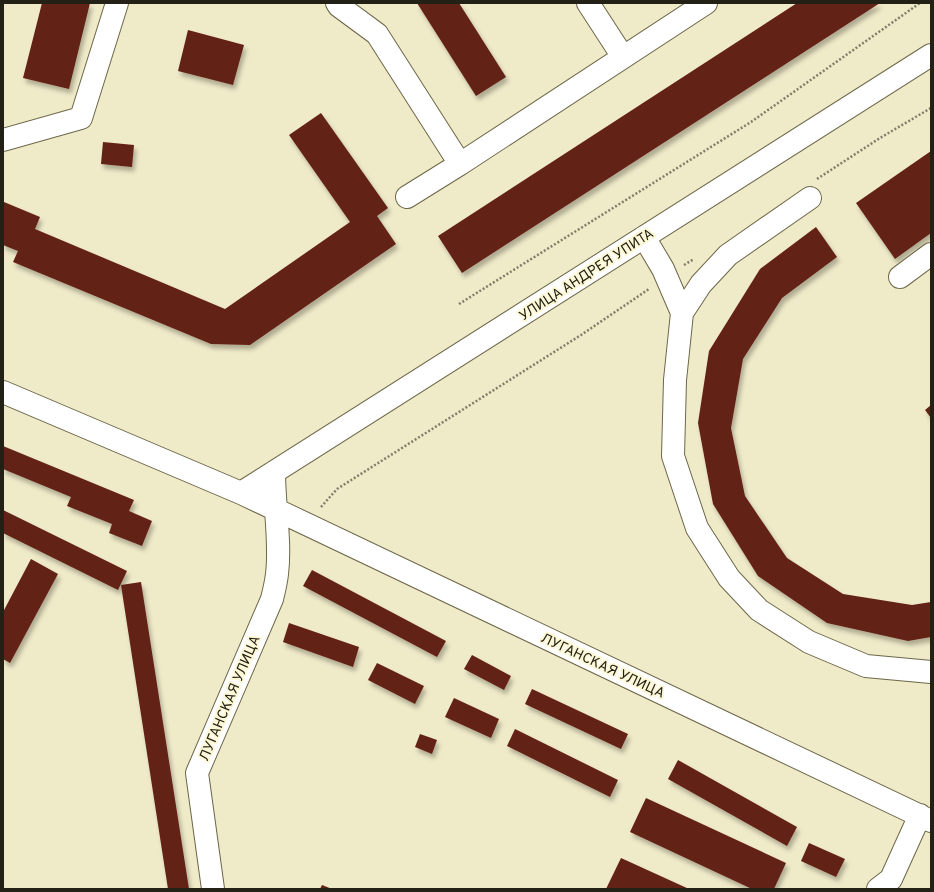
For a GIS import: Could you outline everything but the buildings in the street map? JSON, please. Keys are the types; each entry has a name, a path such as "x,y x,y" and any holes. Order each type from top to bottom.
{"street":[{"path":"3,140 81,118 116,3"},
{"path":"337,3 377,34 460,164"},
{"path":"588,3 623,57"},
{"path":"407,197 706,3"},
{"name":"УЛИЦА АНДРЕЯ УПИТА","path":"241,493 931,55"},
{"path":"811,190 728,255 701,284 682,313 675,380 673,456 697,528 729,578 759,610 809,642 866,666 931,672"},
{"path":"644,237 663,269 682,313"},
{"path":"900,277 931,254"},
{"name":"ЛУГАНСКАЯ УЛИЦА","path":"3,392 241,493 925,818"},
{"name":"ЛУГАНСКАЯ УЛИЦА","path":"213,889 196,773 272,599 277,575 278,545 274,472"},
{"path":"878,889 891,878 925,818"}],"path":[{"path":"459,304 751,122 920,3"},
{"path":"811,190 880,138 931,108"},
{"path":"306,524 336,489 581,335 666,276 700,255"}]}
